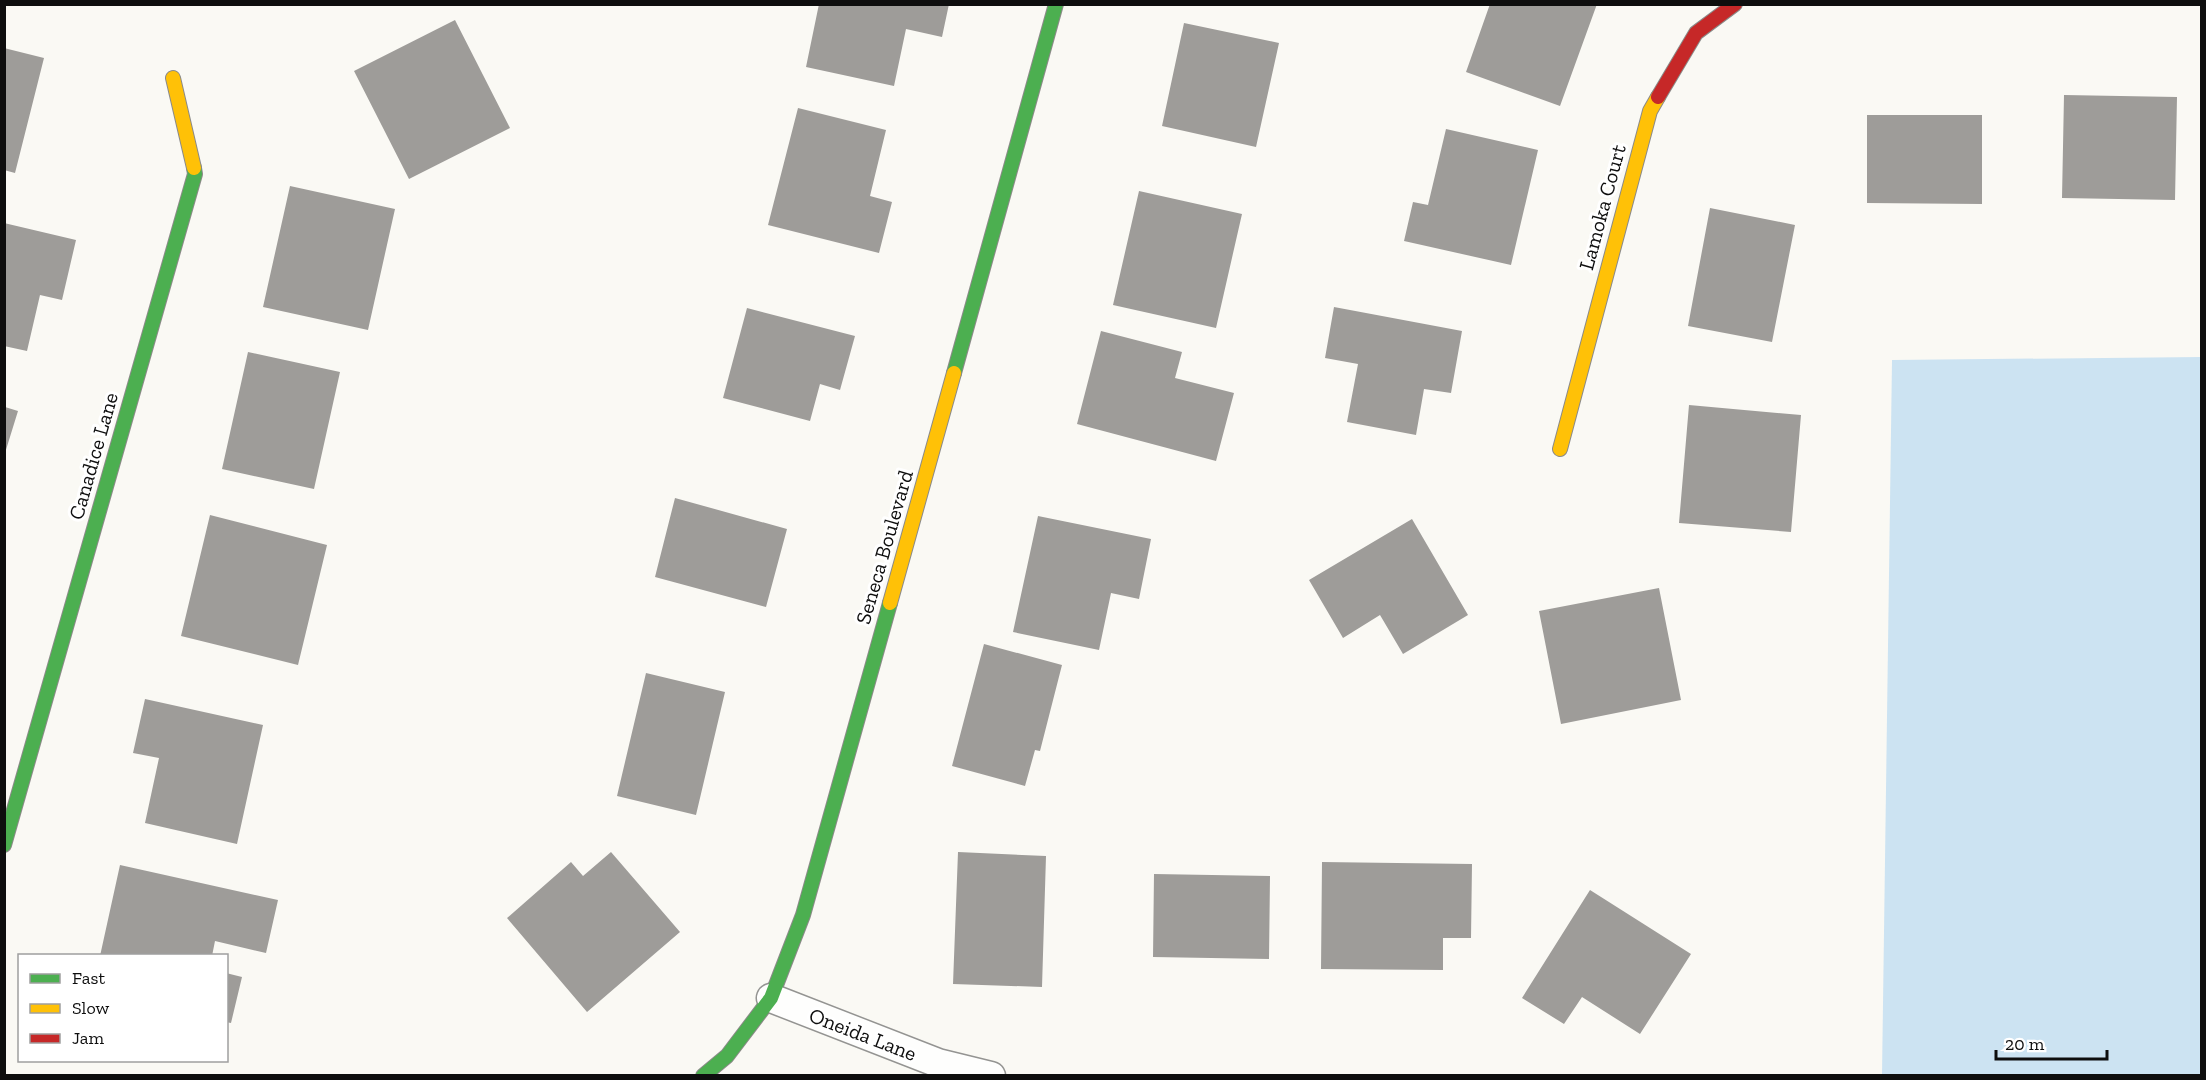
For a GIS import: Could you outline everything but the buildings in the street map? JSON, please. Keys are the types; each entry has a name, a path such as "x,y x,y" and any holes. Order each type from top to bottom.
{"street":[{"name":"Seneca Boulevard","path":"703,1076 728,1056 771,998 803,915 1056,4"},
{"name":"Lamoka Court","path":"1560,449 1650,111 1696,33 1735,4"},
{"name":"Canadice Lane","path":"4,844 195,174 173,78"},
{"name":"Oneida Lane","path":"771,998 939,1063 991,1076"}],"water":[{"path":"2201,357 2201,1075 1882,1075 1892,360"}],"traffic: fast":[{"path":"954,373 1056,4"},
{"path":"4,845 195,174 194,168"},
{"path":"703,1076 727,1056 771,998 803,915 890,603"}],"traffic: slow":[{"path":"173,78 194,168"},
{"path":"1560,449 1650,111 1658,97"},
{"path":"890,603 954,373"}],"traffic: jam":[{"path":"1658,97 1696,33 1735,4"}]}
